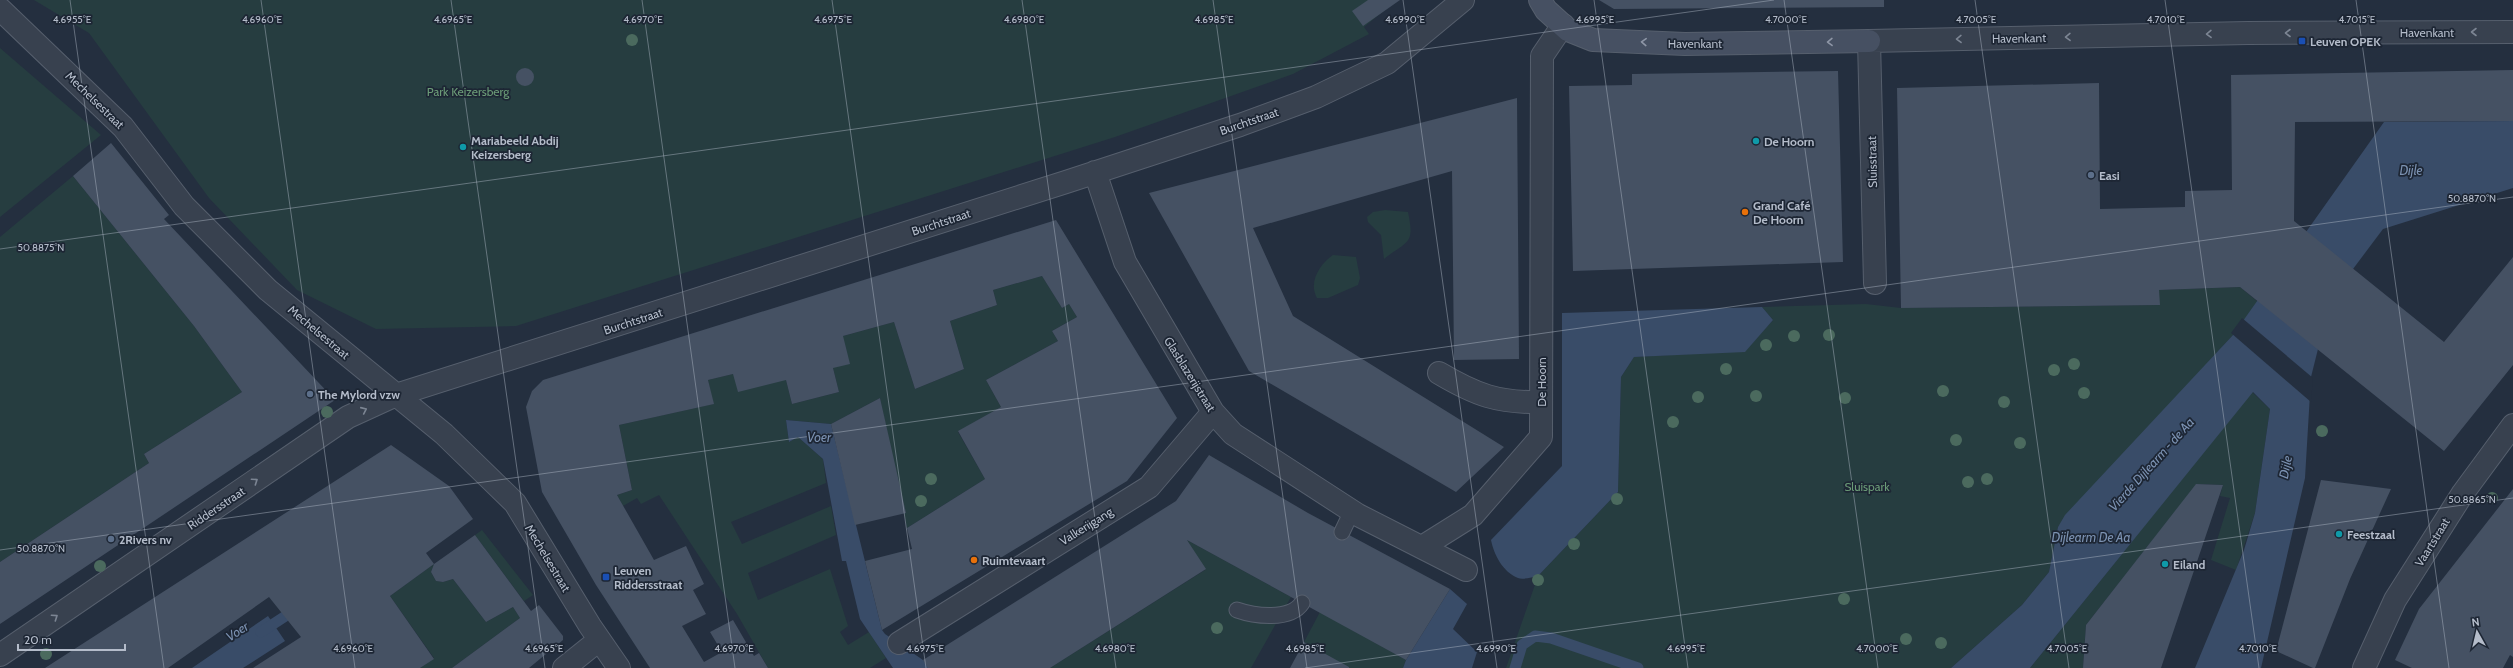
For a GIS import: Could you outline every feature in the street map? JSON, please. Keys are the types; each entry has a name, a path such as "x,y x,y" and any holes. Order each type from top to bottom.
{"street":[{"name":"Burchtstraat","path":"396,395 1095,172 1316,98 1387,63 1463,0"},
{"name":"Havenkant","path":"1540,0 1546,10 1568,30 1593,40 1685,44 2248,33 2513,32"},
{"name":"Mechelsestraat","path":"0,9 123,127 184,206 268,290 444,434 515,503 599,640 619,668"},
{"name":"De Hoorn","path":"1422,547 1473,515 1541,437 1542,56 1563,25"},
{"name":"Sluisstraat","path":"1869,41 1875,283"},
{"name":"Glasblazerijstraat","path":"1095,172 1125,262 1213,412 1234,434 1352,511 1466,570"},
{"path":"1439,373 1470,391 1511,402 1541,402"},
{"name":"Riddersstraat","path":"0,655 348,417 396,395"},
{"name":"Valkerijgang","path":"899,643 1149,487 1213,412"},
{"name":"Vaartstraat","path":"2364,668 2395,600 2463,493 2513,425"},
{"path":"564,668 599,640"}],"lane":[{"path":"1342,532 1352,511"},
{"path":"1237,610 1253,616 1275,616 1299,608 1302,603"}],"green space":[{"name":"Park Keizersberg","path":"34,0 1397,0 1364,27 1369,34 1293,74 1115,137 516,326 376,329 297,290 209,198 89,33"},
{"path":"0,48 101,135 0,217"},
{"path":"73,176 194,326 242,392 144,454 149,463 0,562 0,237"},
{"path":"1385,210 1408,212 1411,231 1408,241 1384,259 1381,235 1368,222 1367,217 1373,212"},
{"path":"1333,255 1356,257 1360,278 1358,285 1328,298 1317,298 1314,286 1317,274 1324,263"},
{"path":"1042,276 1062,308 1069,304 1077,317 1052,331 1058,341 986,380 1001,407 958,432 985,479 907,528 880,398 831,424 786,420 789,442 798,437 823,459 826,483 731,522 742,544 831,506 836,535 748,573 758,600 830,569 848,626 840,632 848,645 869,632 886,658 870,668 768,668 737,614 659,495 641,504 637,498 623,506 617,495 632,490 619,425 713,404 708,380 733,374 786,380 792,404 839,392 833,368 843,336 894,322 915,389 964,369 950,321 997,305 993,290"},
{"name":"Sluispark","path":"2240,287 2258,302 2233,335 2058,527 2049,572 2022,605 1951,668 1506,668 1538,576 1618,492 1621,377 1634,357 1745,351 1773,320 1762,307 1866,304 1901,308 2159,305 2159,290"},
{"path":"2252,392 2270,409 2255,513 2236,570 2211,560 2230,498 2220,496 2223,485 2197,484 2086,625 2083,668 2030,668"},
{"path":"482,530 533,595 524,601 475,535"},
{"path":"1187,540 1291,597 1251,668 1050,668 1205,570"},
{"path":"434,564 431,572 436,581 443,582 453,579 486,622 513,607 520,618 452,668 420,668 434,658 390,596"},
{"path":"1320,612 1406,660 1403,668 1349,668 1304,642"}],"water":[{"name":"Dijle","path":"2513,121 2513,188 2383,229 2353,269 2318,349 2311,377 2305,478 2261,668 2195,668 2244,550 2255,513 2270,409 2253,392 2030,668 1951,668 2022,605 2049,572 2058,527 2065,515 2233,335 2384,122"},
{"path":"1762,307 1773,320 1745,352 1634,357 1621,377 1618,492 1538,576 1520,579 1508,572 1497,557 1491,540 1562,466 1562,313"},
{"name":"Voer","path":"786,420 831,424 882,630 885,634 923,660 929,668 893,668 860,619 846,561 842,561 823,459 798,437 789,442"},
{"path":"1450,589 1467,604 1453,629 1477,652 1472,668 1403,668 1406,660"},
{"path":"268,616 285,641 243,668 192,668"}],"pier":[{"path":"2242,318 2313,378 2311,402 2231,333"}],"building":[{"path":"1368,0 1400,0 1363,26 1352,11"},
{"path":"1599,0 1884,0 1884,7 1614,9"},
{"path":"521,68 529,68 534,73 532,84 529,86 521,86 516,81 516,73"},
{"path":"2513,70 2513,121 2295,122 2294,221 2444,342 2513,257 2513,365 2444,451 2240,287 2159,290 2160,305 1901,308 1897,88 2099,83 2100,209 2185,207 2185,191 2232,190 2231,75"},
{"name":"De Hoorn","path":"1838,71 1843,262 1573,271 1569,86 1632,85 1632,74"},
{"path":"1517,98 1519,359 1454,360 1452,171 1253,228 1293,316 1504,447 1456,492 1249,371 1149,193"},
{"path":"111,143 169,215 164,219 335,400 0,624 0,562 149,463 144,454 242,392 194,326 73,176"},
{"path":"1056,220 1177,418 1127,481 882,630 865,561 912,549 907,528 985,479 958,431 1001,407 986,380 1058,341 1052,331 1077,317 1069,304 1062,308 1042,276 993,290 997,305 950,321 964,369 915,389 894,322 843,336 850,364 833,368 839,392 792,404 786,380 738,392 733,374 708,380 714,404 619,425 632,490 617,495 654,560 686,546 704,584 693,590 706,614 682,626 704,662 722,652 710,632 733,620 754,656 759,653 768,668 650,668 596,585 542,492 526,407 532,391 543,380"},
{"path":"880,398 906,513 855,525 831,424"},
{"path":"391,445 449,486 473,519 426,553 434,564 390,596 434,659 420,668 253,668 301,637 269,597 168,668 45,668"},
{"path":"1209,455 1308,513 1450,589 1406,660 1187,540 1206,569 1050,668 928,668 923,660 1176,501"},
{"name":"Feestzaal","path":"2321,480 2391,489 2350,579 2315,668 2313,668 2276,651"},
{"name":"Eiland","path":"2196,484 2223,485 2161,668 2083,668 2086,625"},
{"path":"2513,489 2513,657 2510,655 2503,668 2412,668 2395,660 2419,609"},
{"path":"475,535 531,611 539,605 563,636 563,640 529,668 452,668 520,618 513,607 486,622 453,579 443,582 436,581 431,572 434,564"},
{"path":"1304,642 1349,667 1349,668 1290,668"}],"waterway":[{"name":"Voer","path":"261,632 284,617"},
{"path":"1515,668 1522,645 1535,636 1551,638 1638,668"}],"place":[{"name":"Leuven OPEK","path":"2302,41"},
{"name":"De Hoorn","path":"1756,141"},
{"name":"Mariabeeld Abdij Keizersberg","path":"463,147"},
{"name":"Easi","path":"2091,175"},
{"name":"Grand Café De Hoorn","path":"1745,212"},
{"name":"The Mylord vzw","path":"310,394"},
{"name":"Feestzaal","path":"2339,534"},
{"name":"2Rivers nv","path":"111,539"},
{"name":"Ruimtevaart","path":"974,560"},
{"name":"Eiland","path":"2165,564"},
{"name":"Leuven Riddersstraat","path":"606,577"}],"water label":[{"name":"Vierde Dijlearm - de Aa","path":"2151,464"},
{"name":"Dijlearm De Aa","path":"2091,537"}]}
